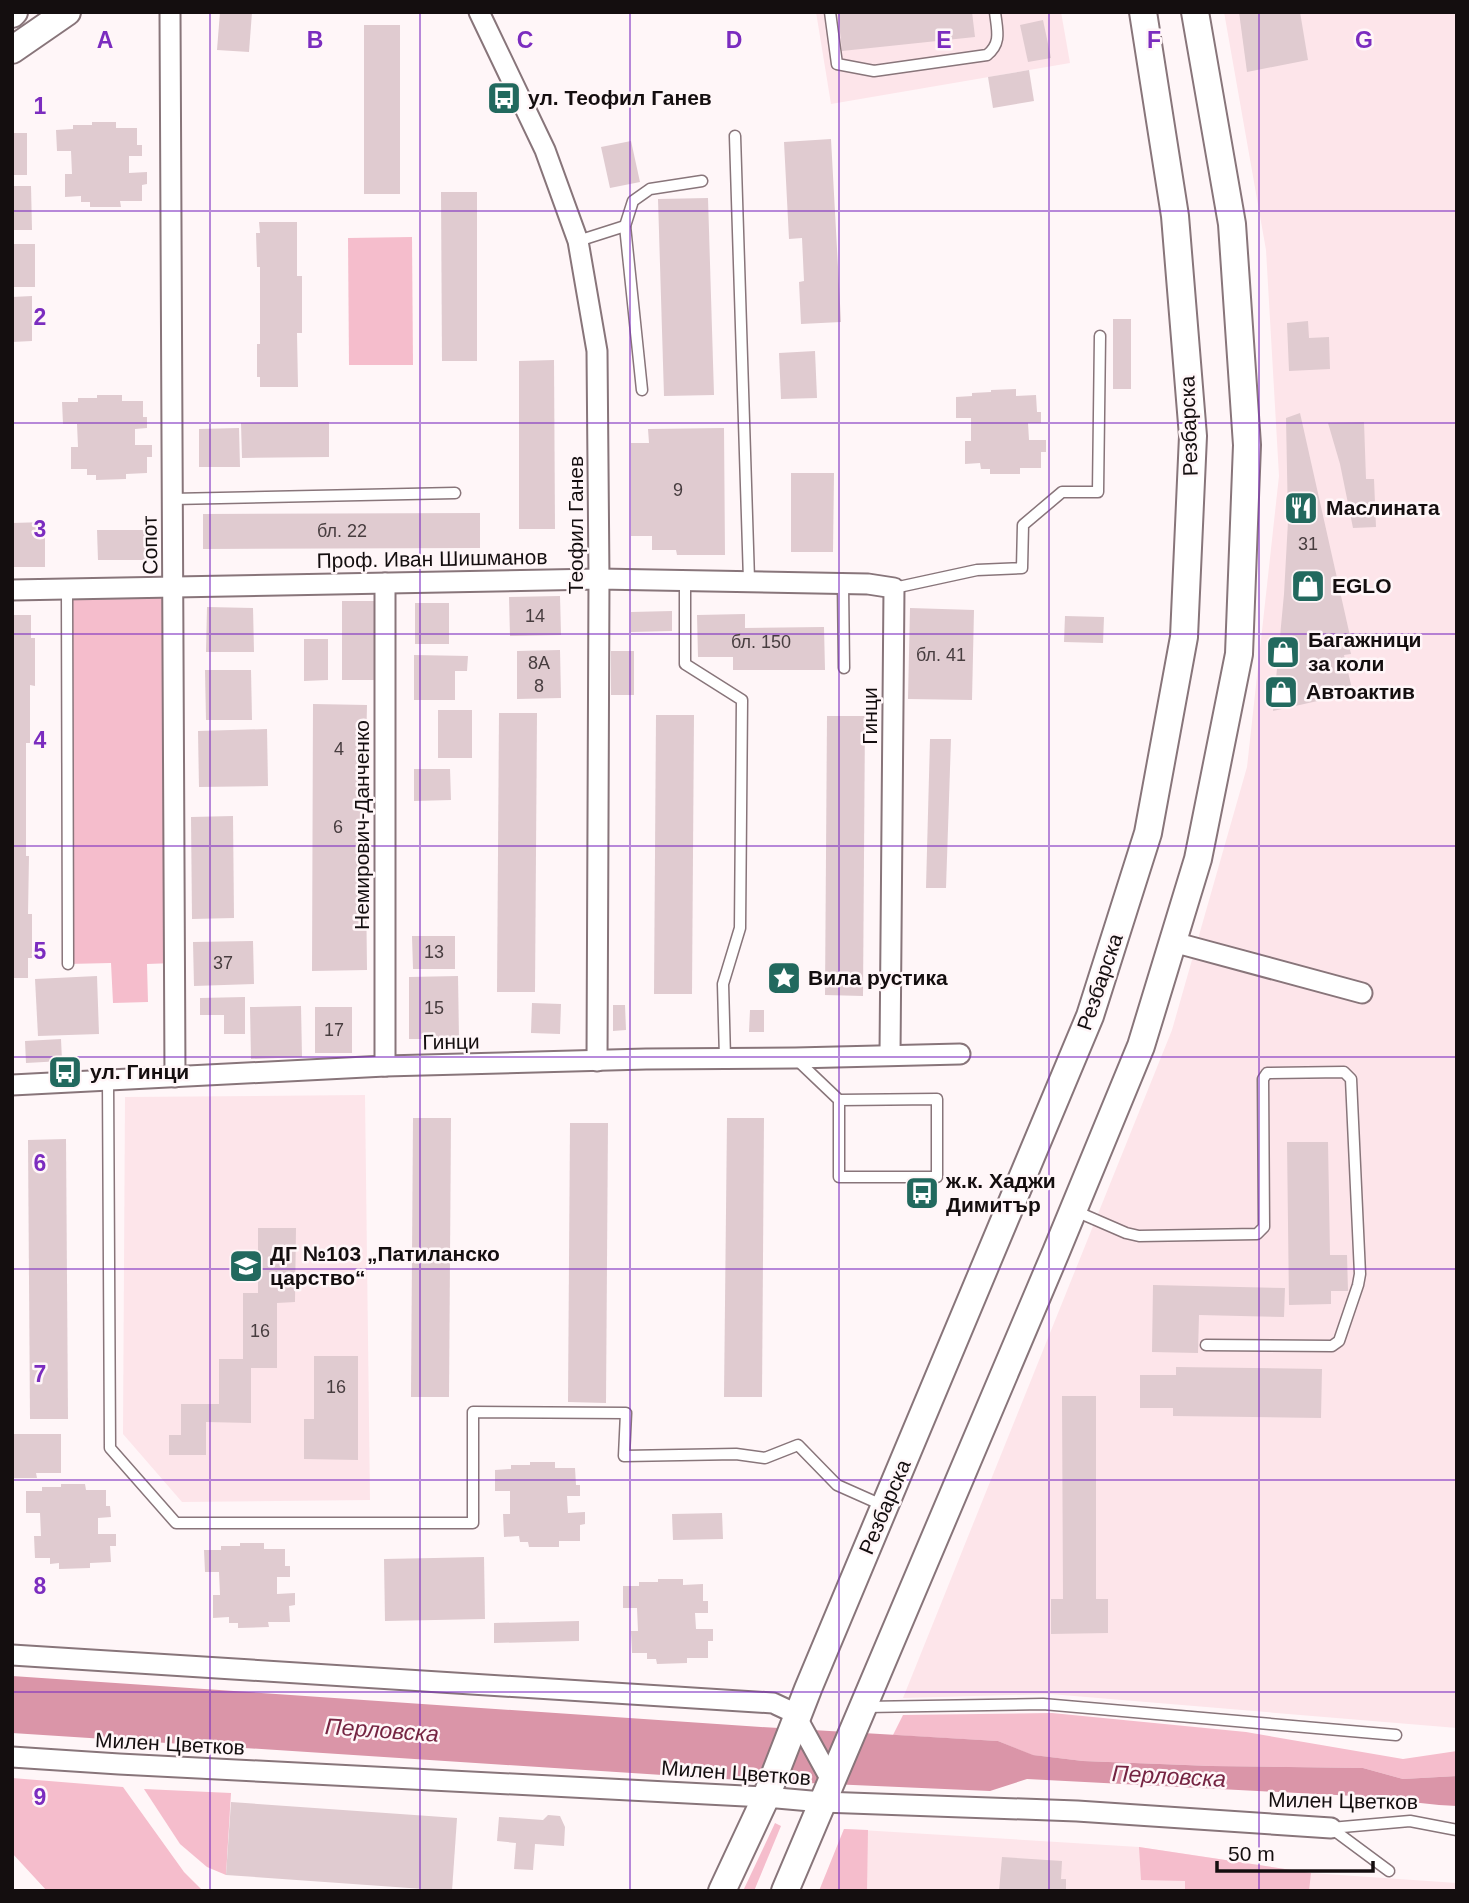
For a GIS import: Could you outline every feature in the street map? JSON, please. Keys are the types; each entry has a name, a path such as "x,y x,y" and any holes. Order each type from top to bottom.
{"street":[{"path":"12,50 67,12"},
{"name":"Сопот","path":"170,12 175,1077"},
{"name":"Теофил Ганев","path":"479,12 545,150 578,241 597,351 597,1061"},
{"name":"Резбарска","path":"722,1891 766,1797 1090,1016 1148,833 1184,637 1194,436 1175,216 1143,12"},
{"path":"785,1891 1141,1046 1198,859 1239,654 1247,446 1232,224 1195,12"},
{"name":"Проф. Иван Шишманов","path":"12,590 599,579 748,580 868,584 894,588"},
{"name":"Немирович-Данченко","path":"385,583 385,1066"},
{"name":"Гинци","path":"890,1055 894,588"},
{"path":"1173,942 1362,993"},
{"name":"Гинци","path":"12,1085 385,1066 960,1054"},
{"path":"12,1655 773,1703 797,1718"},
{"name":"Милен Цветков","path":"797,1718 827,1791"},
{"name":"Милен Цветков","path":"12,1757 766,1797 827,1791 1331,1828"}],"lane":[{"path":"831,12 838,64 874,71 987,55 995,49 999,40 995,12"},
{"path":"735,136 748,580"},
{"path":"642,390 625,226 633,201 650,189 702,181"},
{"path":"578,241 625,226"},
{"path":"894,588 977,570 1022,568 1023,525 1062,492 1098,492 1100,336"},
{"path":"172,499 455,493"},
{"path":"685,579 685,664 742,700 740,928 723,984 724,1058"},
{"path":"843,583 844,668"},
{"path":"67,589 68,964"},
{"path":"795,1058 839,1100 937,1099 937,1177 839,1177 839,1100"},
{"path":"1073,1210 1139,1236 1257,1234 1264,1227 1263,1079 1267,1073 1344,1072 1351,1079 1360,1275 1339,1341 1332,1346 1206,1345"},
{"path":"108,1079 110,1448 176,1523 473,1523 473,1412 626,1413 624,1456 736,1454 765,1458 798,1445 837,1485 886,1506"},
{"path":"862,1707 1043,1704 1395,1735"},
{"name":"Милен Цветков","path":"1331,1828 1410,1821 1457,1830"},
{"path":"1331,1828 1389,1871"}],"shaded area":[{"path":"816,12 1061,12 1070,63 831,104"},
{"path":"1224,12 1457,12 1457,1728 1050,1694 903,1698 1172,1030 1247,767 1279,476 1266,250"},
{"path":"412,237 413,365 349,365 348,238"},
{"path":"173,587 174,963 147,964 148,1002 113,1003 111,963 68,964 67,589"},
{"name":"ДГ №103 „Патиланско царство“","path":"365,1095 370,1500 182,1502 123,1434 125,1097"},
{"path":"1052,1713 1246,1732 1403,1759 1457,1751 1457,1776 1403,1779 1363,1768 1083,1761 1032,1755 998,1741 893,1735 903,1715"},
{"path":"12,1778 123,1787 184,1872 203,1891 47,1891 12,1853"},
{"path":"144,1789 231,1793 226,1875 207,1867 180,1844"},
{"path":"775,1823 781,1826 754,1891 743,1891"},
{"path":"844,1829 1139,1847 1311,1873 1457,1883 1457,1891 819,1891"},
{"path":"844,1829 868,1830 867,1891 819,1891"},
{"path":"1139,1847 1311,1873 1309,1891 1185,1891 1185,1881 1141,1880"}],"water":[{"name":"Перловска","path":"12,1676 998,1741 1033,1755 1083,1761 1363,1768 1403,1779 1457,1776 1457,1806 1355,1796 1027,1779 990,1791 740,1780 12,1733"}],"building":[{"path":"220,12 252,12 249,52 217,50"},
{"path":"838,12 972,12 975,37 842,51"},
{"path":"1239,12 1300,12 1308,60 1247,72"},
{"path":"1043,20 1051,58 1028,62 1020,25"},
{"path":"364,25 400,25 400,194 364,194"},
{"path":"1029,70 1034,101 993,108 988,77"},
{"path":"92,122 116,122 116,128 137,128 137,145 142,145 142,156 129,156 129,173 147,172 147,184 142,185 142,201 120,201 121,207 90,207 90,202 81,202 81,196 65,197 65,174 72,174 71,151 57,151 56,130 73,129 73,125 92,125"},
{"path":"12,133 27,133 27,175 12,175"},
{"path":"831,139 841,322 801,324 799,282 804,281 802,238 789,239 784,142"},
{"path":"631,141 640,182 610,188 601,147"},
{"path":"12,186 31,186 32,230 12,230"},
{"path":"441,192 477,192 477,361 442,361"},
{"path":"708,198 714,395 664,396 658,199"},
{"path":"259,222 297,222 297,276 302,276 302,333 297,333 298,387 260,387 260,377 257,377 260,267 257,267 256,233 260,233"},
{"path":"12,244 35,244 35,287 12,287"},
{"path":"32,296 32,341 12,342 12,297"},
{"path":"1113,319 1131,319 1131,389 1113,389"},
{"path":"1308,321 1309,338 1329,337 1330,369 1289,371 1287,323"},
{"path":"815,351 817,398 781,399 779,353"},
{"path":"554,360 555,529 519,529 519,361"},
{"path":"1016,389 1016,396 1036,395 1041,423 1028,423 1029,440 1046,440 1046,452 1041,452 1041,468 1020,468 1020,474 990,474 990,469 981,469 980,463 965,464 965,441 971,441 971,418 956,418 956,397 972,396 972,393 991,390"},
{"path":"97,395 122,395 122,401 143,401 143,417 147,417 147,428 135,429 135,445 152,445 152,457 147,457 147,473 126,474 126,479 96,480 96,475 87,475 87,469 71,469 71,447 78,447 77,424 63,424 62,402 78,402 78,398 97,398"},
{"path":"1300,413 1350,636 1347,637 1351,654 1344,655 1353,693 1273,711 1288,521 1286,418"},
{"path":"329,422 329,457 242,458 241,423"},
{"path":"1364,422 1366,479 1374,479 1376,527 1353,528 1340,464 1328,423"},
{"path":"239,428 240,467 199,467 199,429"},
{"path":"724,428 725,555 677,555 676,550 652,550 652,536 631,536 631,443 649,443 648,429"},
{"path":"791,473 834,473 833,552 791,552"},
{"path":"480,513 480,548 203,549 203,514"},
{"path":"45,522 45,567 12,567 12,523"},
{"path":"97,530 148,530 148,560 98,560"},
{"path":"560,596 561,635 510,636 509,597"},
{"path":"342,601 375,601 374,680 342,680"},
{"path":"415,603 449,603 449,644 415,644"},
{"path":"207,607 253,608 254,652 206,652"},
{"path":"910,608 974,610 972,700 908,699"},
{"path":"672,611 672,631 631,632 631,612"},
{"path":"745,614 745,628 824,627 825,670 733,670 733,657 698,657 697,615"},
{"path":"12,615 31,615 31,638 35,638 35,686 30,685 30,743 26,743 28,914 32,914 32,958 28,958 28,978 12,978"},
{"path":"1065,616 1104,617 1103,643 1064,642"},
{"path":"304,639 328,639 328,680 304,681"},
{"path":"560,650 561,698 517,699 517,651"},
{"path":"611,651 634,651 634,695 611,695"},
{"path":"414,655 468,656 467,671 455,671 455,700 414,700"},
{"path":"205,670 251,670 252,720 206,720"},
{"path":"313,704 367,705 367,970 312,971"},
{"path":"438,710 472,710 472,758 438,758"},
{"path":"499,713 537,713 535,992 497,992"},
{"path":"656,715 694,715 692,994 654,994"},
{"path":"827,716 865,716 863,996 825,995"},
{"path":"267,729 268,786 199,787 198,731"},
{"path":"930,739 951,739 946,888 926,888"},
{"path":"414,769 450,769 451,800 414,801"},
{"path":"233,816 234,918 192,919 191,817"},
{"path":"412,936 455,936 455,969 413,969"},
{"path":"253,941 254,984 194,986 193,942"},
{"path":"97,976 99,1034 38,1036 35,979"},
{"path":"458,976 459,1039 409,1039 409,977"},
{"path":"245,997 245,1034 224,1034 224,1015 200,1015 200,998"},
{"path":"532,1003 561,1004 560,1034 531,1033"},
{"path":"613,1005 625,1005 626,1030 613,1031"},
{"path":"301,1006 302,1057 251,1059 250,1007"},
{"path":"315,1007 352,1007 352,1053 315,1053"},
{"path":"750,1010 764,1010 764,1032 749,1032"},
{"path":"61,1039 62,1061 26,1063 25,1041"},
{"path":"413,1118 451,1118 449,1397 411,1397"},
{"path":"727,1118 764,1118 762,1397 724,1397"},
{"path":"570,1123 608,1123 606,1403 568,1402"},
{"path":"66,1139 68,1419 30,1419 28,1140"},
{"path":"1287,1142 1328,1142 1330,1255 1347,1255 1348,1291 1331,1291 1331,1304 1289,1305"},
{"path":"258,1228 296,1228 295,1302 277,1303 277,1368 251,1368 251,1423 206,1422 206,1455 169,1455 169,1435 181,1435 181,1404 219,1404 219,1359 243,1359 243,1293 258,1293"},
{"path":"1153,1285 1285,1288 1284,1317 1199,1315 1198,1353 1152,1352"},
{"path":"314,1356 358,1356 358,1460 304,1459 304,1419 314,1419"},
{"path":"1176,1367 1322,1369 1321,1418 1173,1416 1173,1408 1140,1408 1140,1375 1176,1375"},
{"path":"1062,1396 1096,1396 1096,1599 1108,1599 1108,1633 1051,1634 1051,1599 1063,1599"},
{"path":"12,1434 61,1434 61,1473 36,1473 37,1478 12,1478"},
{"path":"530,1462 555,1462 555,1468 575,1468 580,1496 567,1496 568,1513 585,1512 585,1524 580,1525 580,1541 559,1541 559,1547 529,1547 528,1542 520,1542 519,1536 504,1537 503,1514 510,1514 510,1491 495,1491 495,1470 511,1469 511,1465 530,1465"},
{"path":"61,1484 85,1484 86,1490 106,1490 106,1506 110,1506 111,1517 98,1518 98,1534 116,1534 116,1546 110,1546 111,1562 90,1563 90,1568 59,1569 59,1563 50,1564 50,1558 35,1558 34,1536 41,1536 40,1513 26,1513 26,1491 42,1491 42,1487 61,1487"},
{"path":"722,1513 723,1539 673,1540 672,1514"},
{"path":"240,1543 264,1543 264,1549 285,1549 285,1566 290,1566 290,1577 277,1577 277,1594 295,1593 295,1605 289,1606 290,1622 268,1622 269,1627 238,1628 238,1623 229,1623 229,1617 213,1618 213,1595 220,1595 219,1572 205,1572 204,1550 221,1550 221,1546 240,1546"},
{"path":"484,1557 485,1619 385,1621 384,1559"},
{"path":"658,1579 683,1579 683,1585 703,1584 703,1601 708,1601 708,1613 695,1613 696,1629 713,1629 713,1641 708,1641 708,1658 687,1658 687,1663 657,1664 656,1659 647,1659 647,1653 632,1653 631,1631 638,1631 637,1608 623,1608 623,1586 639,1586 639,1582 658,1582"},
{"path":"579,1621 579,1641 494,1643 494,1623"},
{"path":"231,1802 457,1818 452,1891 226,1875"},
{"path":"548,1815 560,1816 565,1827 564,1846 535,1844 533,1870 514,1869 516,1843 497,1841 499,1817 543,1820"},
{"path":"1002,1857 1062,1861 1061,1879 1066,1879 1066,1891 999,1891"}],"place":[{"name":"ул. Теофил Ганев","path":"504,98"},
{"name":"Маслината","path":"1301,508"},
{"name":"EGLO","path":"1308,586"},
{"name":"Багажници за коли","path":"1283,652"},
{"name":"Автоактив","path":"1281,692"},
{"name":"Вила рустика","path":"784,978"},
{"name":"ул. Гинци","path":"65,1072"},
{"name":"ж.к. Хаджи Димитър","path":"922,1193"},
{"name":"ДГ №103 „Патиланско царство“","path":"246,1266"}]}
